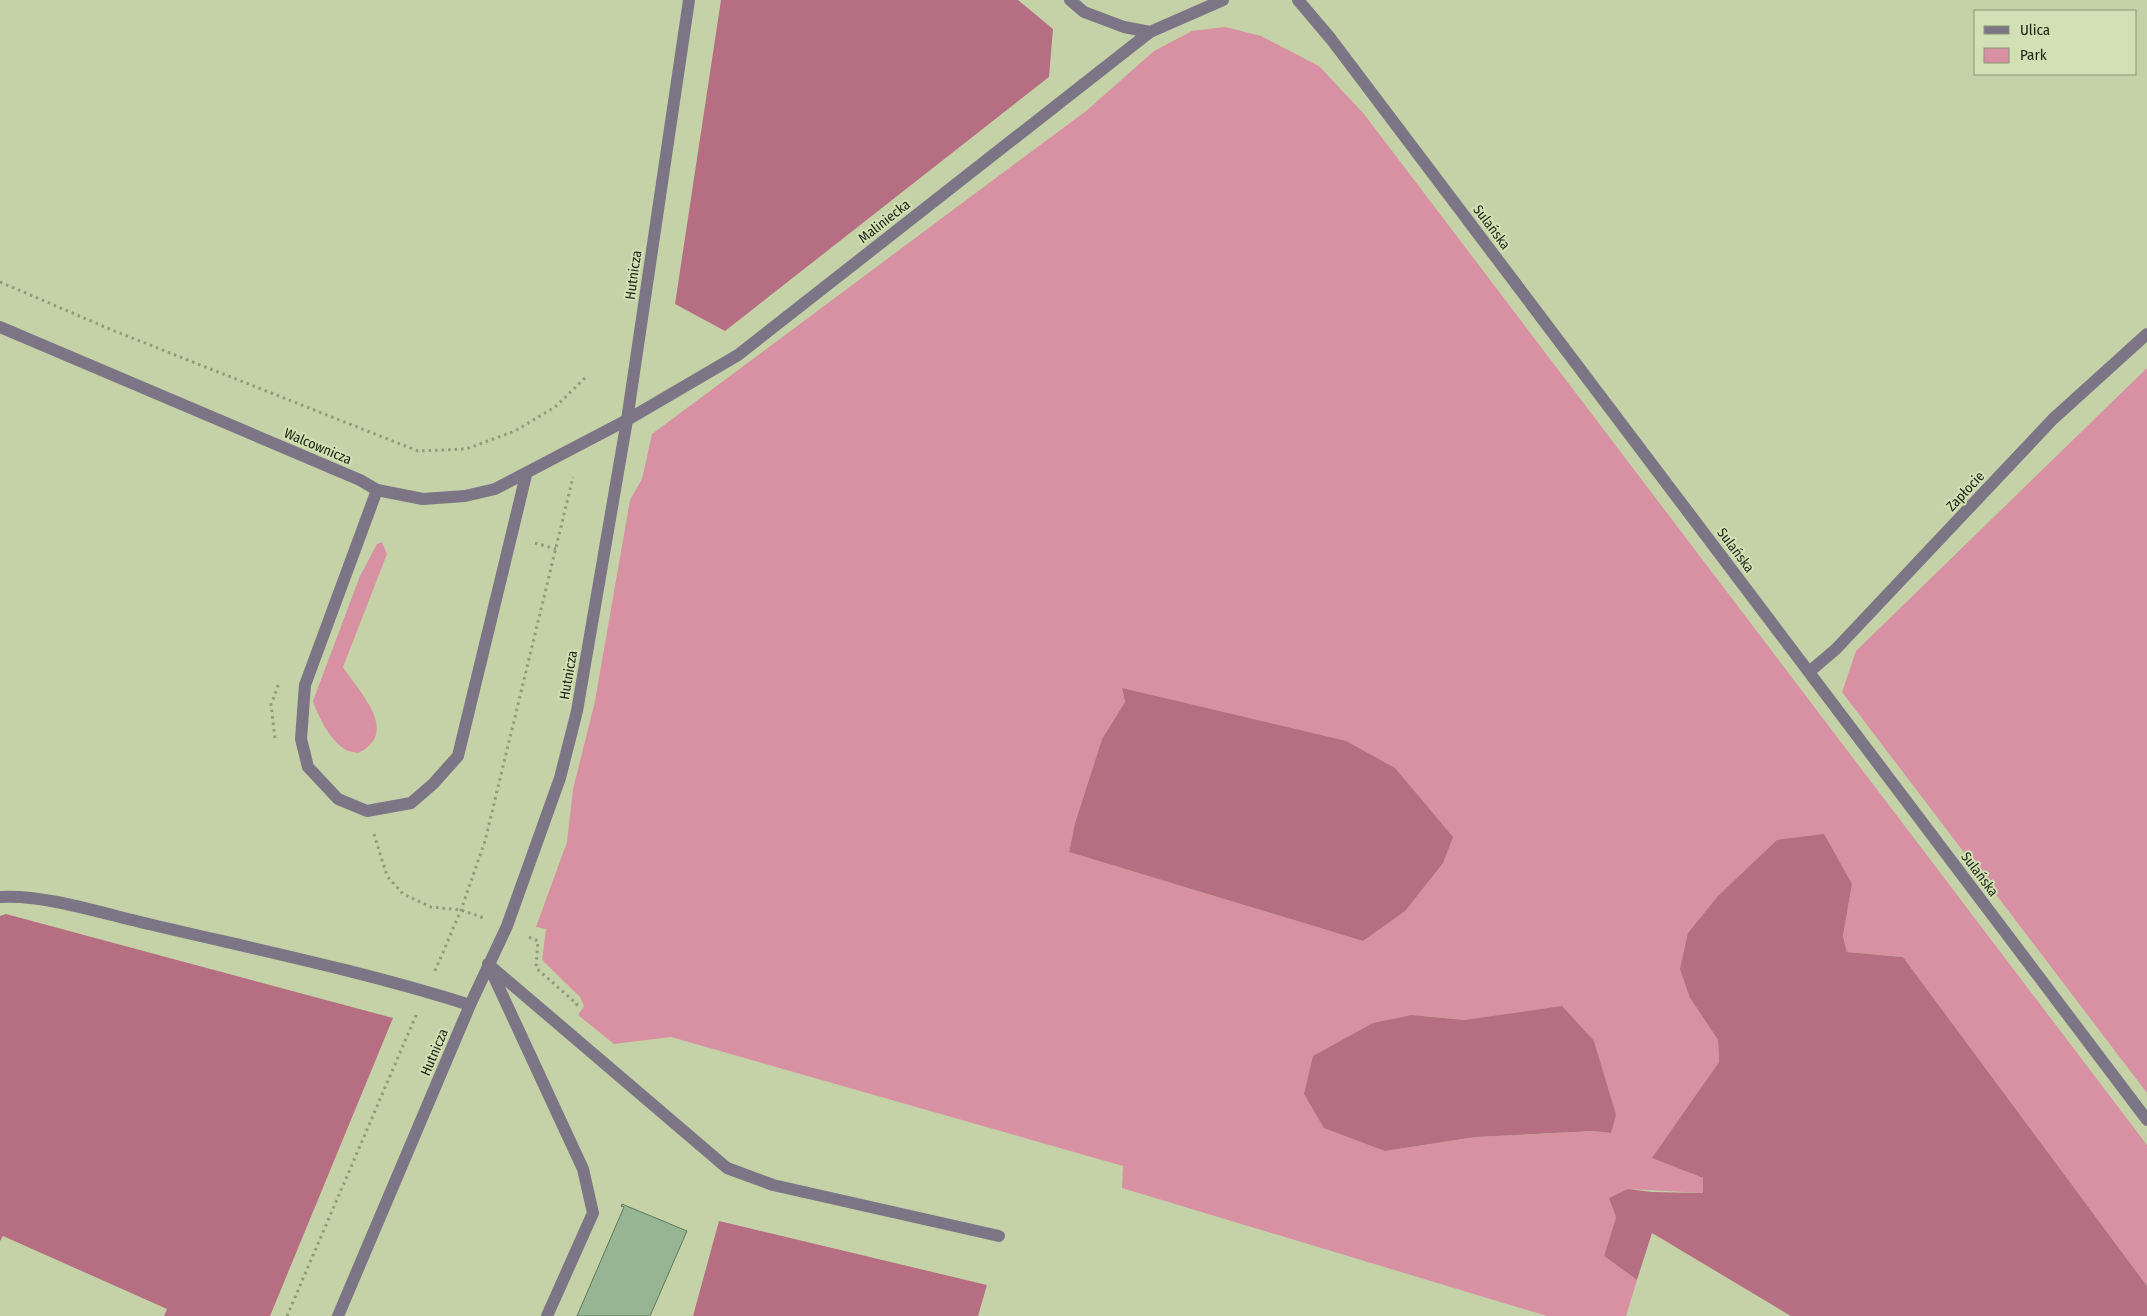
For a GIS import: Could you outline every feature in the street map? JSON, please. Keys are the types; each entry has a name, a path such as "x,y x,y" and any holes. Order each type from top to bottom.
{"street":[{"name":"Hutnicza","path":"338,1316 470,1005 507,926 560,778 575,721 627,420 689,0"},
{"path":"1070,0 1084,12 1124,27 1150,32"},
{"name":"Maliniecka","path":"627,420 738,355 1150,32 1223,0"},
{"name":"Sulańska","path":"1298,0 1349,63 2147,1120"},
{"name":"Walcownicza","path":"0,327 360,480 377,490 423,499 465,496 495,489 526,475 627,420"},
{"name":"Zapłocie","path":"1809,672 1836,649 2054,419 2147,334"},
{"path":"377,490 305,686 301,739 308,767 338,799 367,811 411,802 433,784 458,756 526,475"},
{"path":"0,897 16,896 67,906 426,991 470,1005"},
{"path":"488,964 727,1168 773,1185 999,1236"},
{"path":"488,964 576,1151 583,1169 593,1213 547,1316"}],"path":[{"path":"0,282 121,334 418,451 466,449 514,431 555,407 585,378"},
{"path":"287,1316 461,910 485,842 580,445"},
{"path":"367,811 387,876 403,894 431,907 461,910"}],"green space":[{"path":"1225,27 1261,36 1319,66 1364,114 2147,1145 2147,1286 1903,957 1847,952 1843,936 1852,884 1690,998 1718,1040 1719,1062 1653,1158 1703,1178 1703,1193 1628,1189 1616,1217 1604,1256 1637,1280 1626,1316 1547,1316 1122,1188 1123,1166 671,1037 614,1044 578,1015 584,1006 580,997 542,960 546,929 536,927 567,842 573,789 595,701 630,500 642,479 652,434 1086,111 1154,51 1192,31","holes":["1122,688 1363,941 1069,852 1075,823 1102,739 1125,702","1412,1015 1465,1020 1594,1041 1603,1074 1611,1133 1593,1131 1476,1137 1385,1151"]},
{"path":"2147,368 2147,1093 1842,692 1856,651"},
{"path":"382,542 387,554 343,667 366,700 373,712 376,723 376,734 370,744 358,753 344,749 333,739 321,720 313,701 360,576 377,544"}],"shaded area":[{"path":"721,0 1018,0 1053,29 1049,77 725,331 675,304"},
{"path":"1122,688 1346,741 1395,768 1453,837 1443,863 1405,911 1363,941 1069,852 1075,823 1102,739 1125,702"},
{"path":"1824,834 1852,884 1843,936 1847,952 1903,957 2147,1286 2147,1316 1791,1316 1652,1233 1637,1280 1604,1256 1616,1217 1609,1198 1628,1189 1652,1192 1703,1193 1703,1178 1652,1158 1719,1062 1718,1040 1690,998 1680,969 1688,933 1718,896 1777,840"},
{"path":"6,914 393,1018 270,1316 164,1316 167,1309 3,1236 0,1241 0,916"},
{"path":"1562,1006 1594,1041 1616,1115 1611,1133 1593,1131 1476,1137 1385,1151 1324,1128 1304,1094 1313,1056 1373,1023 1412,1015 1465,1020"},
{"path":"719,1221 987,1285 978,1316 693,1316"}],"building":[{"path":"622,1204 687,1231 650,1316 577,1316 624,1207 621,1206"}]}
